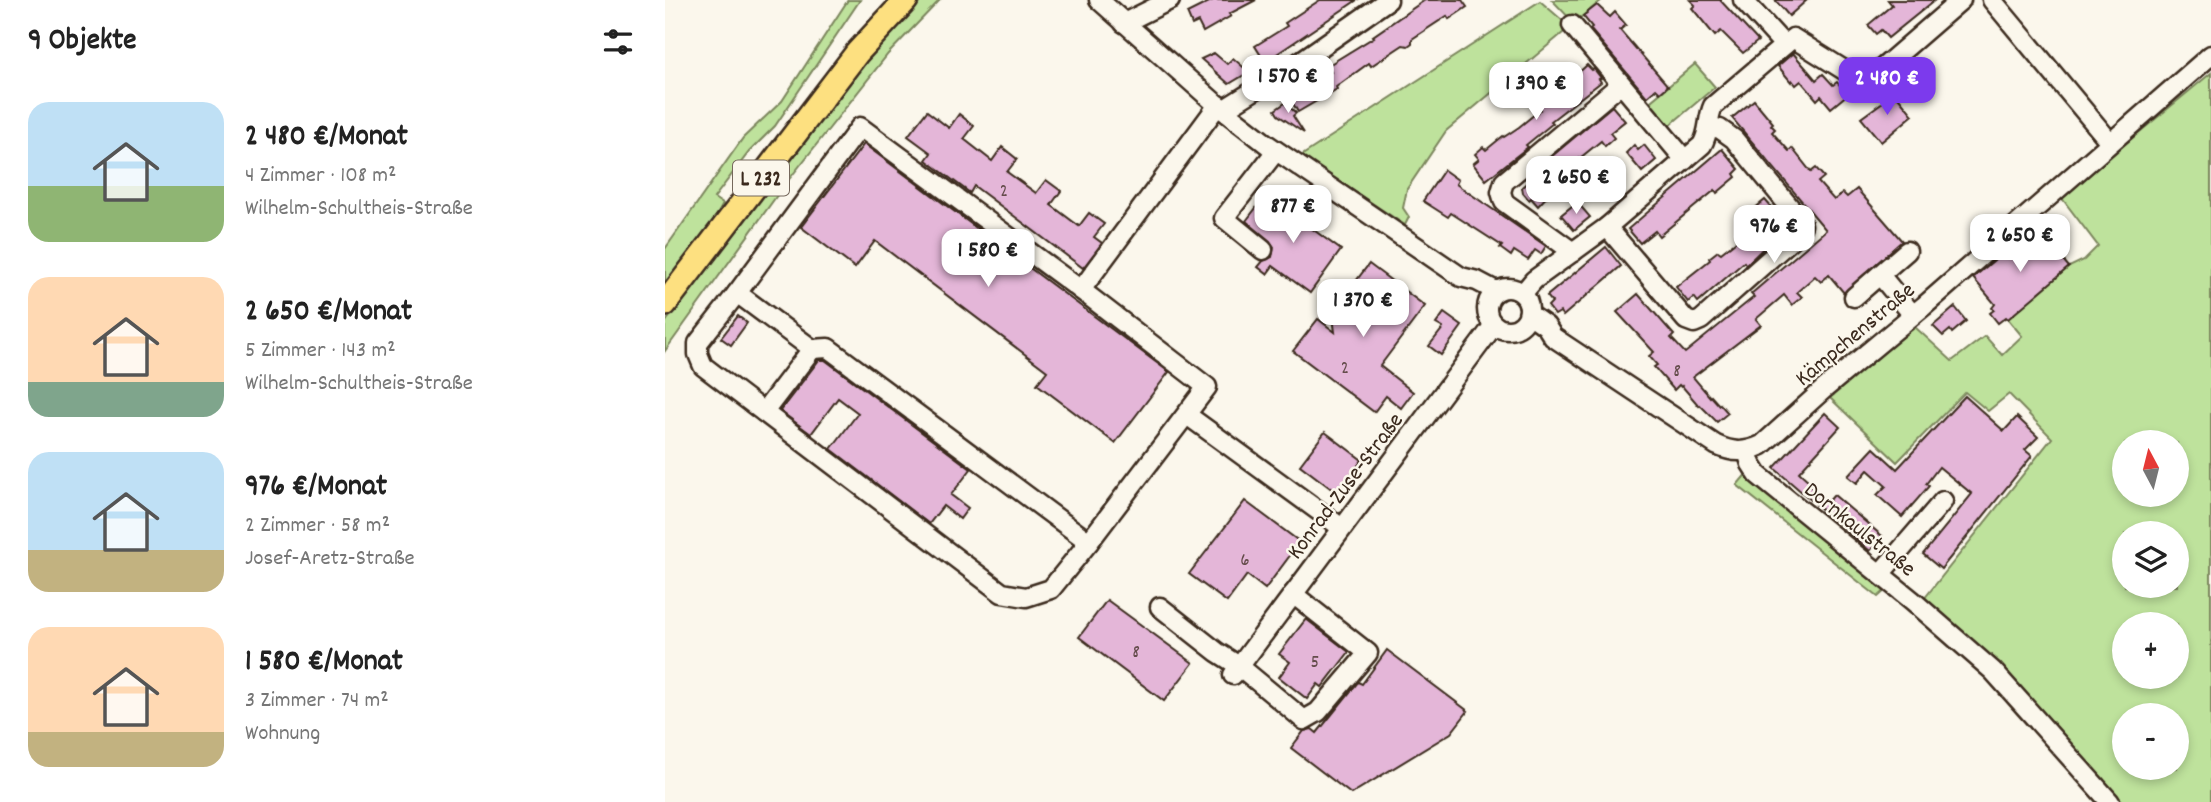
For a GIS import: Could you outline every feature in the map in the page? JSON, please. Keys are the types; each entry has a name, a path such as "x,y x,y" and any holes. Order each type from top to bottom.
{"main road":[{"name":"L 232","path":"857,53 888,0"},
{"name":"L 232","path":"665,304 857,53 906,0"}],"street":[{"path":"1099,0 1220,107 1276,151 1461,276 1496,291 1510,288 1523,293 1530,306 1529,314 1522,326 1516,329"},
{"path":"1125,23 1170,0"},
{"path":"1743,0 1784,45"},
{"path":"1523,293 1534,280 1607,228 1702,145 1707,136 1713,106 1793,38 1860,80 1871,78 1961,0"},
{"path":"1992,0 2110,142"},
{"path":"1081,290 1220,107 1298,63 1379,2"},
{"path":"1572,25 1685,160"},
{"name":"Kämpchenstraße","path":"1747,451 1762,445 2211,55"},
{"path":"1573,252 1504,202 1501,192 1504,182 1621,84"},
{"path":"1607,228 1686,320 1694,323 1799,233 1802,225 1798,217 1734,139 1720,129 1709,126"},
{"path":"860,127 1081,290 1207,387 1051,589 1026,597 1002,593 703,366 698,354 698,343 860,127"},
{"path":"1263,250 1224,218 1276,151"},
{"path":"1854,298 1907,251"},
{"path":"1880,275 1913,314"},
{"path":"1461,276 1501,329 1516,329 1553,337"},
{"path":"1491,319 1489,300 1496,291"},
{"path":"737,293 812,349 828,348 1089,542"},
{"path":"1529,314 1546,326 1553,337 1716,445 1729,451 1747,451"},
{"name":"Konrad-Zuse-Straße","path":"1236,671 1491,319"},
{"path":"764,412 812,349"},
{"path":"1187,415 1342,528"},
{"name":"Dornkaulstraße","path":"1747,451 1758,475 1913,601 1993,671 2110,802"},
{"path":"1880,574 1943,501"},
{"path":"1160,607 1217,652 1236,671 1304,720 1318,712 1369,653 1293,594"}],"green space":[{"path":"848,0 860,0 775,126 749,152 714,198 723,204 711,227 665,289 665,249 743,138 782,101"},
{"path":"919,0 940,0 888,54 783,187 665,351 665,323 839,92 895,23"},
{"path":"1552,0 1602,0 1574,23"},
{"path":"1540,1 1570,27 1446,131 1407,189 1403,208 1409,217 1405,225 1301,156"},
{"path":"1695,64 1715,87 1664,130 1645,106"},
{"path":"2211,73 2211,802 2103,802 1978,663 1916,609 2052,438 2009,394 1988,411 1965,392 1897,462 1830,398 1915,327 1952,361 1985,336 2002,355 2022,336 2008,319 2098,246 2061,197"},
{"path":"1748,472 1888,588 1878,597 1737,485"}],"building":[{"path":"1213,0 1256,0 1203,32 1198,22 1192,25 1187,13"},
{"path":"1320,0 1357,0 1265,62 1255,46 1287,26 1285,23"},
{"path":"1425,0 1462,0 1467,7 1449,19 1447,16 1412,39 1408,46 1403,45 1371,66 1369,63 1336,87 1337,89 1298,112 1286,92 1310,77 1314,84 1331,72 1327,66 1374,37"},
{"path":"1690,0 1720,0 1758,41 1743,53 1721,31 1715,36 1692,8 1695,5"},
{"path":"1775,0 1807,0 1789,16"},
{"path":"1888,0 1935,0 1888,38 1881,30 1876,34 1868,25 1892,5"},
{"path":"1597,5 1610,17 1615,12 1626,25 1620,30 1668,86 1660,93 1656,89 1647,97 1590,29 1592,27 1583,16"},
{"path":"1214,53 1227,64 1233,58 1249,72 1229,84 1201,59"},
{"path":"1793,53 1816,80 1823,74 1833,85 1837,82 1848,94 1831,108 1821,96 1817,100 1801,81 1796,85 1792,80 1791,82 1778,66"},
{"path":"1587,65 1594,69 1601,82 1551,121 1553,123 1526,145 1528,147 1486,180 1473,164 1479,159 1475,154 1483,147 1486,150 1519,127 1541,109 1536,103 1570,74 1573,78"},
{"path":"1895,93 1913,115 1881,142 1861,118"},
{"path":"1754,100 1773,123 1771,125 1775,129 1772,132 1789,151 1792,148 1811,172 1816,168 1824,177 1818,182 1834,200 1843,193 1847,197 1857,189 1902,241 1844,293 1829,275 1821,282 1815,276 1797,292 1802,297 1792,305 1784,295 1756,319 1761,325 1693,377 1728,413 1717,422 1682,386 1679,385 1674,390 1654,367 1657,365 1649,356 1654,352 1617,312 1638,294 1674,335 1671,338 1685,353 1754,297 1751,294 1826,230 1732,118"},
{"path":"1285,103 1296,113 1293,116 1304,133 1278,115 1275,110"},
{"path":"1612,106 1625,121 1610,133 1614,138 1605,146 1601,141 1569,167 1549,188 1552,191 1538,206 1531,198 1529,200 1522,187 1548,165 1545,162"},
{"path":"927,111 949,128 959,114 974,126 964,139 992,161 1002,147 1017,159 1007,172 1036,193 1046,180 1061,191 1051,205 1079,226 1089,213 1104,224 1094,237 1102,243 1083,268 974,186 970,193 926,160 931,153 908,136"},
{"path":"864,144 1169,372 1115,443 1037,384 1047,371 875,241 855,268 801,227"},
{"path":"1634,145 1638,150 1644,145 1656,160 1642,172 1626,153"},
{"path":"1722,149 1739,169 1734,174 1736,177 1717,193 1715,190 1659,236 1655,231 1640,243 1628,229"},
{"path":"1444,170 1458,180 1456,184 1546,246 1541,254 1535,250 1528,260 1514,251 1511,256 1500,248 1502,246 1451,213 1448,217 1423,201"},
{"path":"1266,195 1341,250 1310,293 1273,266 1267,274 1258,267 1272,257 1274,247 1246,221"},
{"path":"1765,200 1780,217 1774,222 1781,231 1746,265 1744,262 1698,302 1694,297 1688,302 1676,287 1718,251 1721,253 1759,223 1754,218 1758,216 1753,210"},
{"path":"1577,202 1590,217 1574,230 1561,215"},
{"path":"2034,226 2069,267 2008,319 2006,317 1998,323 1990,313 1995,304 1973,278"},
{"path":"1606,247 1621,266 1563,316 1560,312 1555,315 1548,306 1552,302 1547,296"},
{"path":"1369,264 1425,306 1380,366 1413,392 1401,408 1386,396 1374,412 1293,351 1318,319 1335,332 1331,302 1337,294 1343,298"},
{"path":"1955,307 1966,321 1952,333 1950,330 1943,336 1933,326"},
{"path":"1444,313 1462,326 1441,355 1429,346 1443,328 1436,324"},
{"path":"738,316 747,323 731,345 721,338"},
{"path":"819,360 825,360 971,469 951,495 968,508 960,519 943,506 929,524 831,449 858,413 838,398 811,434 780,411"},
{"path":"1965,396 2004,431 2017,417 2038,437 2025,450 2032,456 1941,569 1923,554 1972,494 1939,467 1926,484 1929,486 1902,517 1877,495 1886,486 1868,470 1857,483 1848,476 1874,448 1897,469"},
{"path":"1825,413 1840,427 1799,472 1828,502 1834,495 1882,536 1870,551 1774,468"},
{"path":"1325,432 1362,460 1337,493 1300,465"},
{"path":"1245,501 1300,542 1265,589 1247,575 1227,602 1189,574"},
{"path":"1107,600 1193,663 1164,701 1079,637"},
{"path":"1306,619 1349,652 1322,687 1318,684 1307,699 1279,677 1290,662 1279,654"},
{"path":"1387,650 1468,711 1451,733 1351,794 1291,748 1304,731 1312,729 1317,733 1358,682 1362,684"}]}
